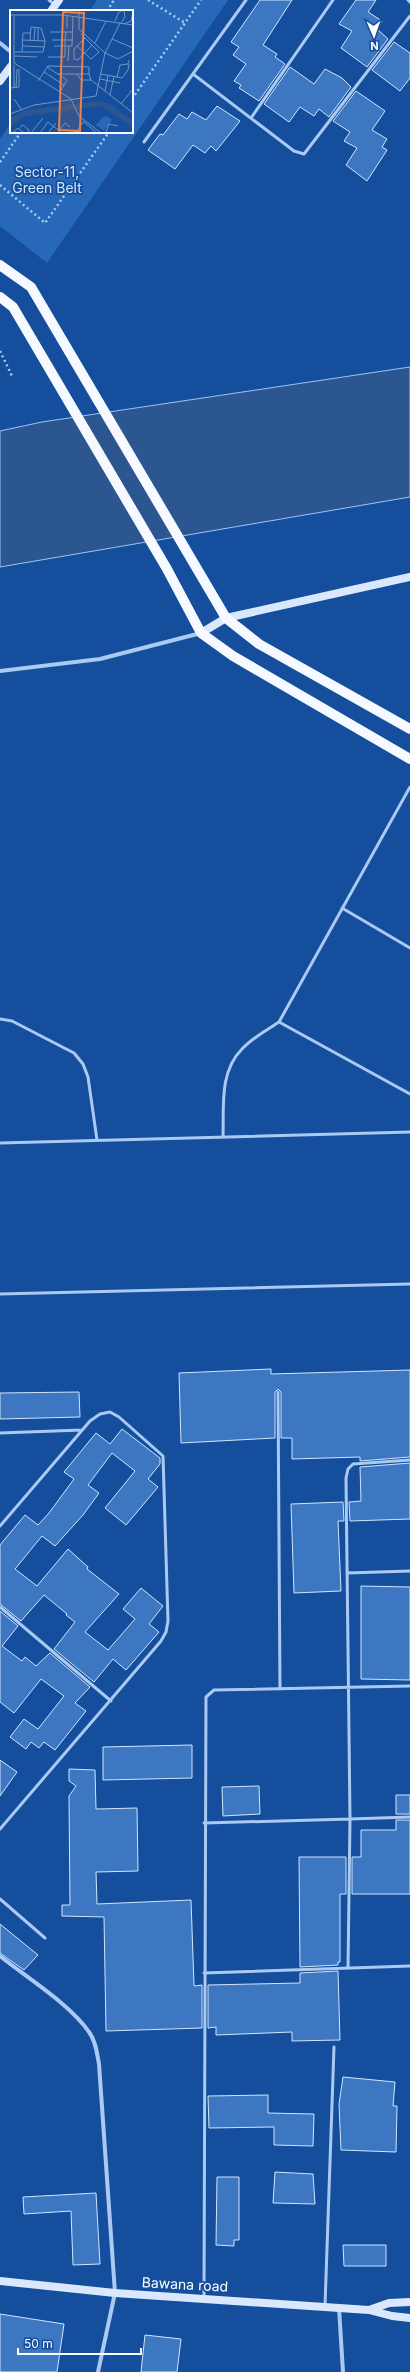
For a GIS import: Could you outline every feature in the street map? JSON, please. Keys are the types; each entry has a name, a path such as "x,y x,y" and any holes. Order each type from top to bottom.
{"main road":[{"path":"0,81 10,67"},
{"path":"0,265 31,288 226,618 259,644 410,729"},
{"path":"0,297 13,307 167,569 201,633 232,656 410,759"},
{"path":"201,633 226,618 410,577"},
{"name":"Bawana road","path":"0,2281 115,2293 370,2310 392,2316 410,2318"},
{"name":"Bawana road","path":"370,2310 390,2303 410,2302"}],"street":[{"path":"0,43 10,51"},
{"path":"0,671 100,659 201,633"},
{"path":"0,1956 75,2016 90,2033 95,2046 99,2064 115,2293 98,2372"},
{"path":"339,2308 343,2372"}],"lane":[{"path":"144,142 246,0"},
{"path":"251,118 333,0"},
{"path":"193,74 294,152 304,154 410,16"},
{"path":"223,1137 225,1077 230,1063 242,1048 280,1022 410,787"},
{"path":"342,908 410,948"},
{"path":"0,1019 12,1021 74,1053 82,1064 88,1077 97,1140"},
{"path":"280,1022 410,1094"},
{"path":"0,1143 410,1132"},
{"path":"0,1294 410,1284"},
{"path":"278,1392 280,1688"},
{"path":"0,1526 82,1430 100,1414 110,1412 163,1456 165,1464 166,1632 161,1641 111,1701 0,1829"},
{"path":"0,1433 82,1430"},
{"path":"348,1968 350,1819 347,1573 348,1469 353,1464 362,1462 410,1460"},
{"path":"347,1573 410,1571"},
{"path":"0,1607 111,1701"},
{"path":"204,2298 204,1823 205,1700 207,1694 214,1690 410,1686"},
{"path":"204,1823 410,1817"},
{"path":"0,1899 45,1938"},
{"path":"204,1973 410,1966"},
{"path":"325,2306 334,2047"}],"path":[{"path":"108,10 114,0"},
{"path":"148,0 185,23"},
{"path":"133,98 201,0"},
{"path":"0,162 20,133"},
{"path":"0,185 45,223 108,133"},
{"path":"0,351 12,376"}],"green space":[{"name":"Sector-11, Green Belt","path":"97,0 228,0 47,263 0,226 0,139 10,124 10,133 133,133 133,10 90,10"}],"shaded area":[{"path":"410,367 410,497 0,567 0,431 42,422"}],"building":[{"path":"260,0 292,0 263,45 277,54 275,57 285,64 259,101 239,88 241,85 234,81 246,64 233,55 239,47 231,42"},
{"path":"356,0 376,0 368,12 382,21 377,29 388,39 367,67 341,48 352,31 339,24"},
{"path":"394,42 410,53 410,78 400,91 372,70"},
{"path":"290,67 314,84 325,69 342,78 351,87 329,117 319,109 314,116 300,107 289,122 264,104"},
{"path":"356,91 385,111 372,130 387,139 382,147 387,150 367,181 346,165 357,148 344,141 350,132 333,121"},
{"path":"217,106 240,121 216,151 211,146 205,153 193,145 175,169 148,150 160,134 163,135 179,114 187,119 192,112 206,120"},
{"path":"271,1369 271,1374 410,1370 410,1457 360,1461 360,1457 292,1459 292,1438 281,1438 281,1392 278,1389 275,1392 275,1438 181,1443 179,1373"},
{"path":"79,1392 80,1417 0,1419 0,1393"},
{"path":"122,1429 160,1458 160,1464 148,1479 158,1487 126,1525 105,1508 135,1471 112,1453 88,1485 99,1493 83,1515 55,1546 42,1536 15,1569 37,1586 68,1549 88,1567 87,1569 119,1594 85,1632 108,1650 135,1619 123,1609 141,1588 163,1606 149,1624 159,1632 126,1670 113,1659 94,1682 54,1649 75,1622 66,1615 67,1614 44,1595 21,1621 0,1604 0,1545 25,1515 38,1525 49,1513 74,1479 64,1472 96,1433 110,1444"},
{"path":"410,1463 410,1519 350,1521 349,1502 361,1501 360,1467"},
{"path":"343,1502 344,1521 338,1521 341,1591 294,1593 291,1504"},
{"path":"361,1586 410,1587 410,1680 361,1679"},
{"path":"0,1611 18,1626 2,1646 22,1661 25,1657 36,1666 50,1653 90,1687 75,1703 86,1711 55,1750 44,1742 39,1748 31,1742 26,1749 10,1737 24,1719 38,1729 64,1696 41,1679 14,1713 0,1702"},
{"path":"192,1745 192,1778 103,1780 103,1747"},
{"path":"0,1760 17,1772 0,1796"},
{"path":"69,1769 95,1770 96,1809 137,1808 138,1871 96,1872 97,1904 191,1900 194,1986 202,1985 202,2028 106,2031 104,1917 62,1916 62,1905 70,1905 69,1796 76,1786 69,1781"},
{"path":"259,1786 260,1814 223,1816 222,1787"},
{"path":"396,1795 410,1795 410,1814 396,1814"},
{"path":"396,1820 410,1820 410,1894 352,1894 352,1857 361,1857 361,1830 396,1830"},
{"path":"299,1857 346,1857 346,1894 340,1894 340,1962 338,1962 338,1965 300,1967"},
{"path":"0,1924 38,1955 24,1970 0,1953"},
{"path":"338,1971 340,2040 292,2041 292,2032 216,2035 216,2027 208,2028 208,1985 300,1983 300,1973"},
{"path":"343,2077 395,2082 393,2106 397,2106 396,2152 341,2150 339,2104"},
{"path":"268,2095 268,2113 314,2114 313,2146 274,2145 274,2127 209,2128 208,2096"},
{"path":"275,2172 313,2174 315,2204 273,2203"},
{"path":"217,2177 239,2177 239,2240 234,2240 234,2246 216,2245"},
{"path":"96,2193 100,2264 73,2265 71,2211 24,2214 23,2197"},
{"path":"343,2245 386,2245 386,2266 344,2266"},
{"path":"0,2314 64,2324 57,2372 0,2372"},
{"path":"145,2335 181,2339 177,2372 141,2372"}]}
